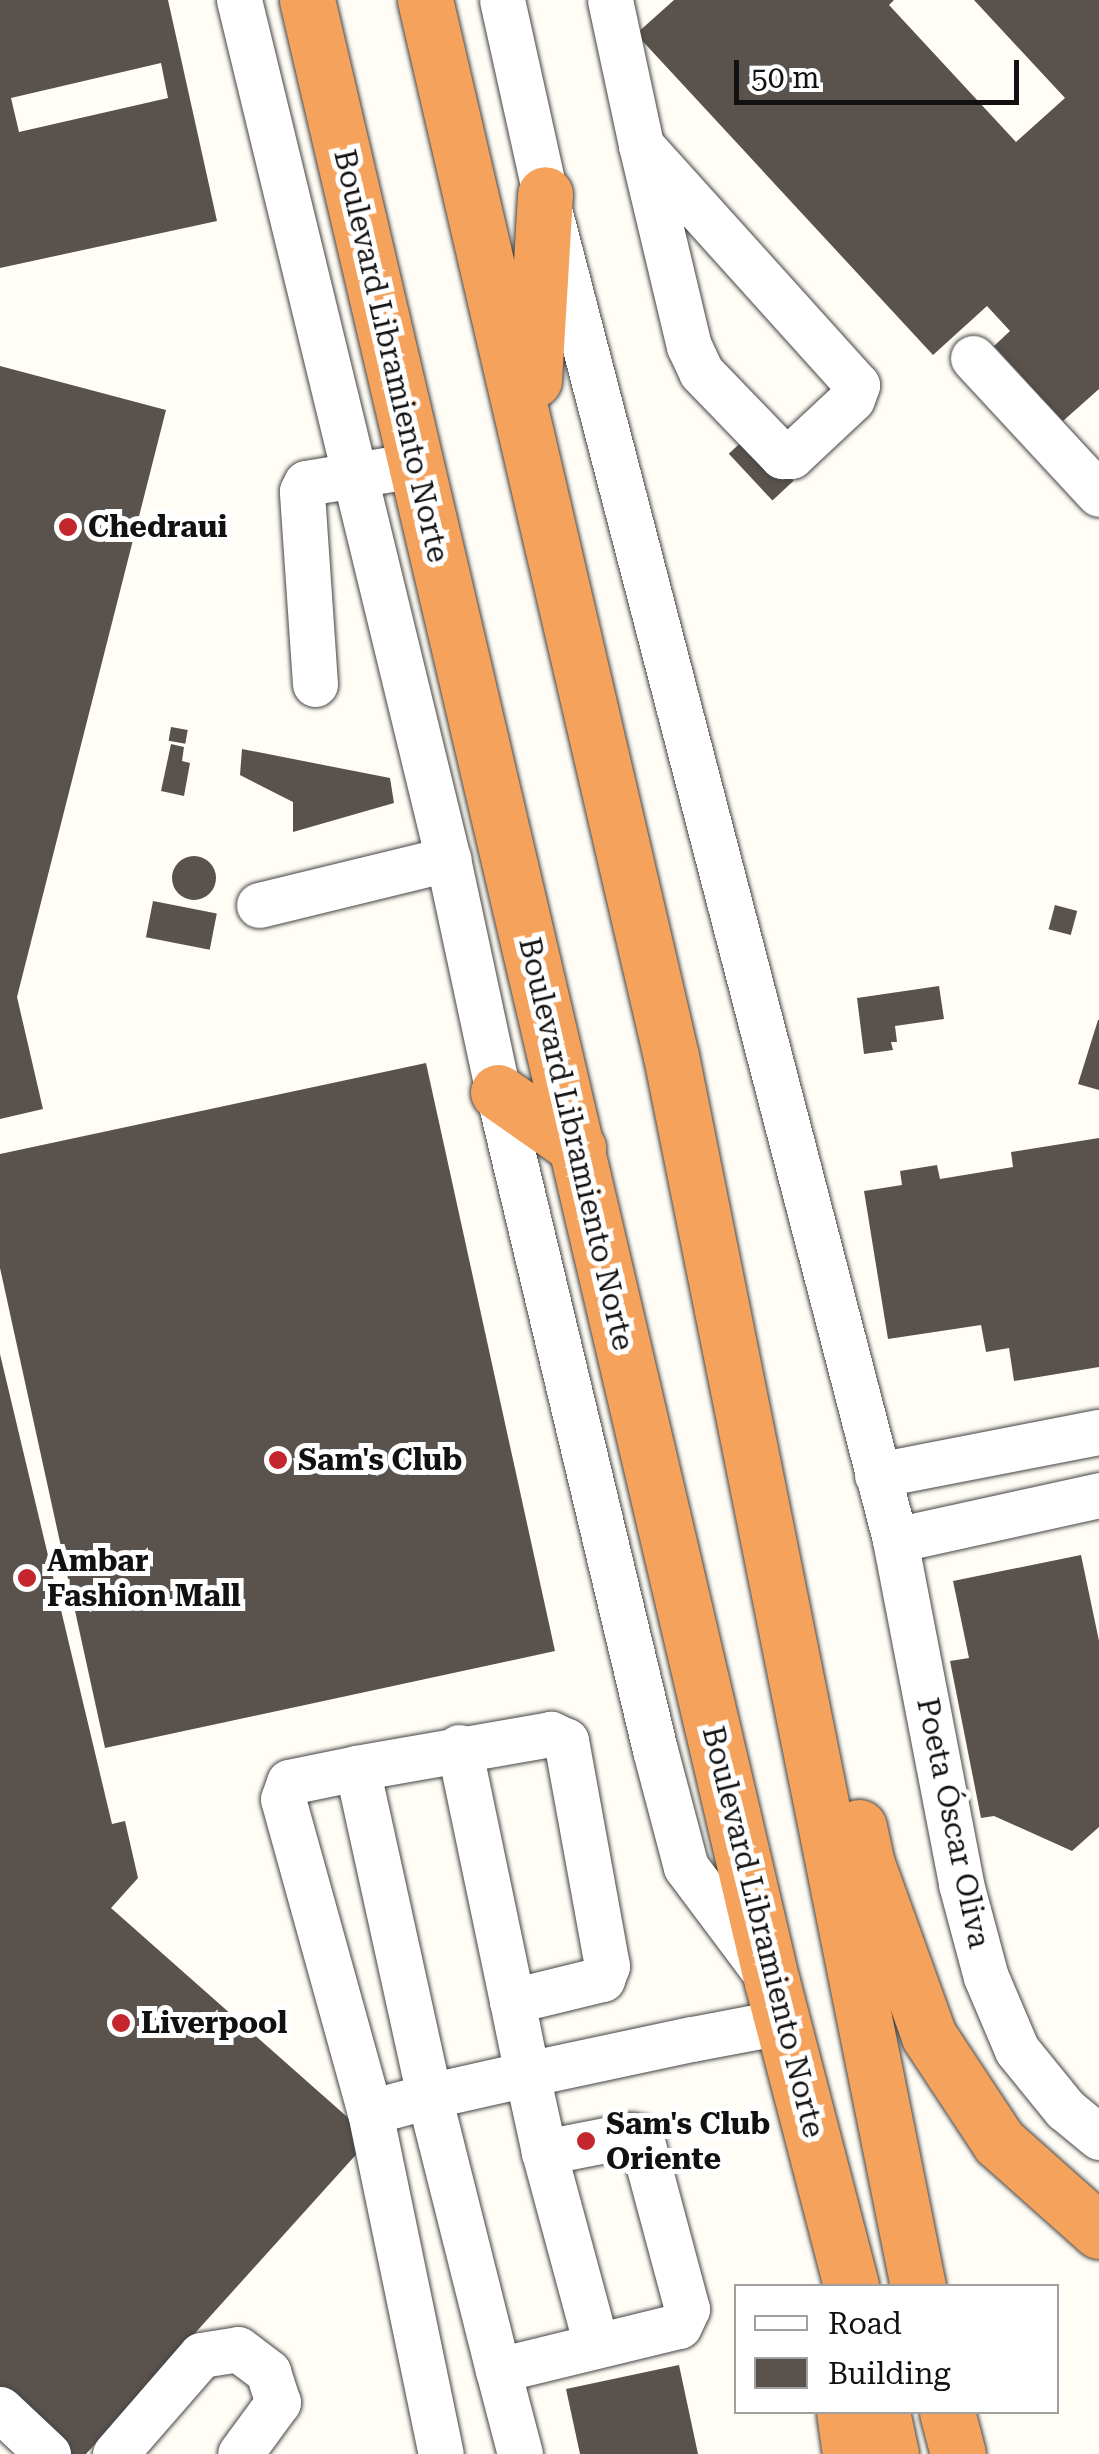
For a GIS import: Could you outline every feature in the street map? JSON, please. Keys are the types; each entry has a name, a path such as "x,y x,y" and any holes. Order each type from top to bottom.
{"highway":[{"name":"Boulevard Libramiento Norte","path":"307,0 777,2002 850,2284"},
{"path":"425,0 531,438 672,1056 918,2284"},
{"path":"531,438 545,194"},
{"path":"498,1092 578,1148"},
{"path":"775,1573 840,1743 866,1861 929,2036 999,2142 1099,2231"},
{"path":"830,2284 832,2212"},
{"path":"844,2414 850,2454"},
{"path":"882,2414 892,2454"},
{"path":"948,2414 958,2454"}],"street":[{"path":"239,0 448,859 498,1092 686,1867 777,2002 528,2074 370,2112"},
{"name":"Poeta Óscar Oliva","path":"502,0 545,194 895,1540 961,1884 986,1977 1017,2050 1065,2109 1099,2137"},
{"path":"610,0 642,145 695,359 701,372 782,456 791,456 852,399 857,385 642,145"},
{"path":"974,358 1099,494"},
{"path":"314,684 302,491 306,482 416,466"},
{"path":"259,904 448,859"},
{"path":"877,1475 1099,1432"},
{"path":"895,1540 1099,1495"},
{"path":"440,2454 370,2112 283,1799 289,1782 459,1747 551,1734 566,1741 606,1966 602,1979 512,2001"},
{"path":"459,1747 544,2152 596,2345"},
{"path":"357,1768 428,2096 520,2454"},
{"path":"498,2370 679,2326 687,2309 641,2136 631,2134 544,2152"},
{"path":"114,2454 201,2355 238,2349 268,2372 278,2402 240,2454"},
{"path":"0,2409 48,2454"}],"building":[{"path":"0,0 168,0 217,221 0,268","holes":["161,63 168,98 19,132 11,98"]},
{"path":"674,0 894,0 889,5 1016,142 1065,98 974,0 1099,0 1099,389 1063,421 994,346 1010,331 987,306 933,355 636,34"},
{"name":"Chedraui","path":"0,366 166,410 17,997 43,1109 0,1119"},
{"path":"750,434 794,481 772,501 729,454"},
{"path":"171,727 188,730 185,744 169,741"},
{"path":"171,744 184,747 182,761 190,763 184,796 161,791"},
{"path":"242,749 390,778 394,803 293,832 293,802 240,775"},
{"path":"194,856 210,862 216,878 210,894 194,900 178,894 172,878 178,862"},
{"path":"153,901 217,913 210,950 146,937"},
{"path":"1055,905 1077,911 1071,935 1049,929"},
{"path":"939,986 944,1019 895,1026 897,1042 891,1042 893,1050 864,1054 857,998"},
{"path":"1099,1020 1099,1090 1078,1084"},
{"name":"Sam's Club","path":"426,1063 555,1651 105,1748 0,1268 0,1154"},
{"path":"1099,1138 1099,1367 1014,1381 1009,1348 986,1352 981,1325 888,1339 864,1191 902,1185 900,1171 937,1165 940,1179 1013,1167 1011,1152"},
{"name":"Liverpool","path":"0,1354 112,1824 125,1821 138,1878 111,1908 371,2138 86,2454 58,2454 0,2402"},
{"path":"1081,1555 1099,1641 1099,1827 1072,1851 994,1816 981,1818 950,1661 969,1658 953,1581"},
{"path":"679,2365 698,2454 580,2454 566,2389"}],"place":[{"name":"Chedraui","path":"68,527"},
{"name":"Sam's Club","path":"278,1460"},
{"name":"Ambar Fashion Mall","path":"27,1578"},
{"name":"Liverpool","path":"121,2023"},
{"name":"Sam's Club Oriente","path":"586,2141"}]}
